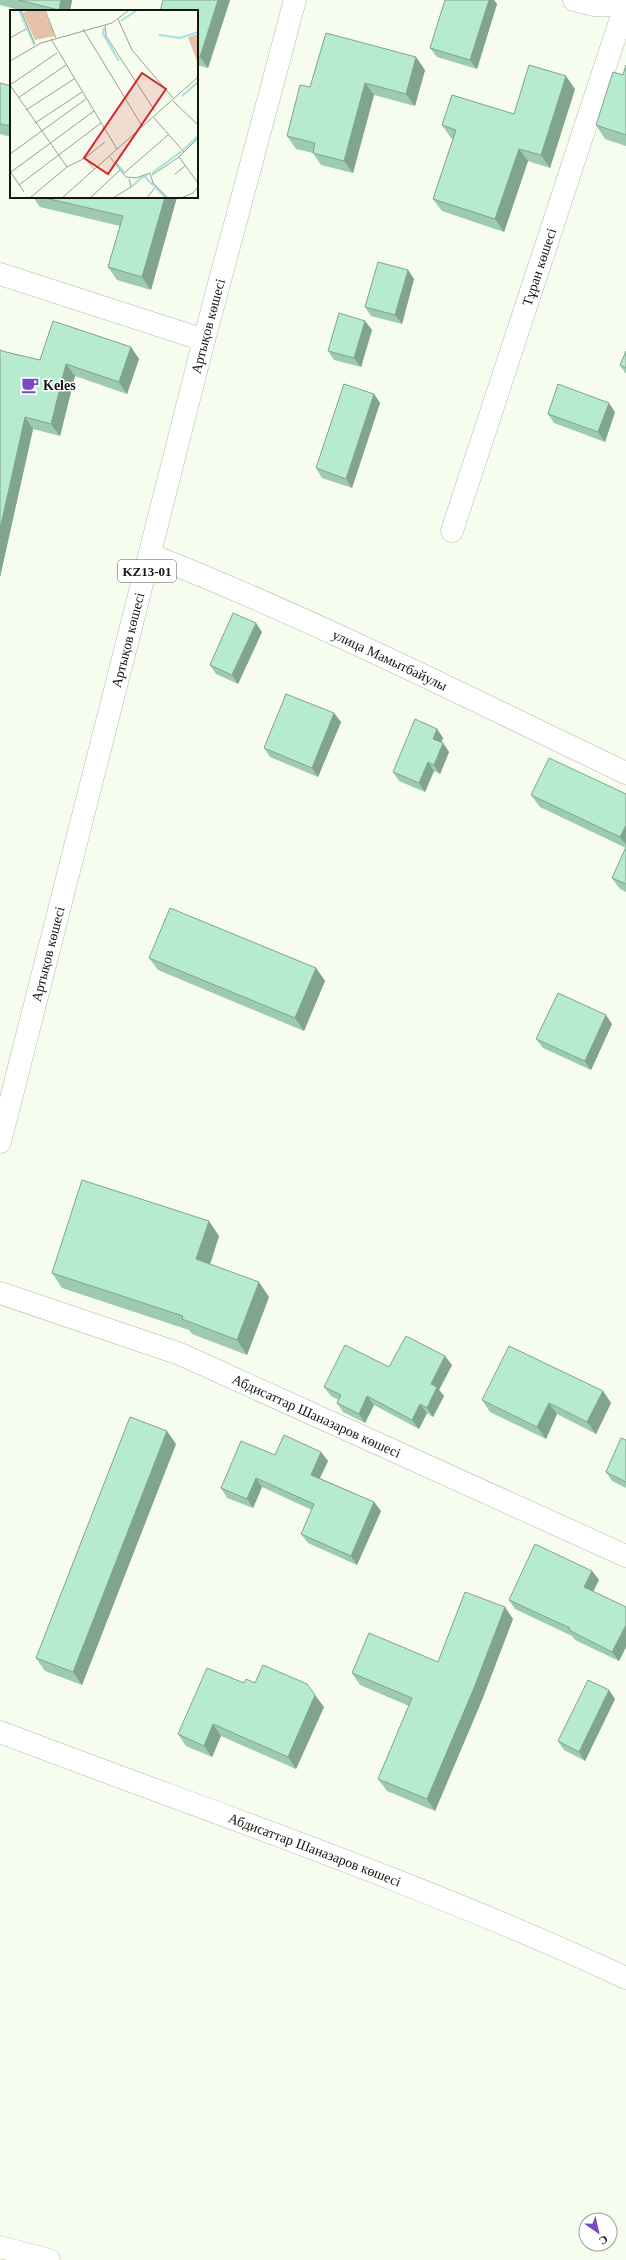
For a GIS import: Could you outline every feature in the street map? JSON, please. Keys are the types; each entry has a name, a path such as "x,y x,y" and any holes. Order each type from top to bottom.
{"main road":[{"name":"Артықов көшесі","path":"0,1142 151,555 204,340 295,0"},
{"path":"574,0 594,5 625,4"},
{"name":"Тұран көшесі","path":"452,531 537,278 625,4"},
{"path":"0,274 204,340"},
{"name":"улица Мамытбайулы","path":"151,555 227,585 363,646 626,773"},
{"name":"Абдисаттар Шаназаров көшесі","path":"0,1293 180,1354 626,1556"},
{"name":"Абдисаттар Шаназаров көшесі","path":"0,1732 397,1879 556,1946 626,1978"},
{"path":"0,2247 49,2260"}],"building":[{"path":"18,0 61,0 59,10"},
{"path":"163,0 218,0 200,57 198,56 198,10 160,10"},
{"path":"445,0 489,0 470,60 430,48"},
{"path":"326,33 416,57 406,94 365,83 344,161 313,153 315,143 287,136 300,85 310,87"},
{"path":"529,65 566,76 541,155 519,149 495,219 433,199 456,130 442,125 452,95 514,114"},
{"path":"626,65 626,135 596,125 613,72 623,75"},
{"path":"0,83 10,86 10,126 0,124"},
{"path":"45,198 165,198 142,277 108,267 123,216"},
{"path":"378,262 408,270 395,315 365,307"},
{"path":"339,313 365,321 354,358 328,351"},
{"path":"53,321 131,347 119,382 66,364 51,424 25,417 0,529 0,350 40,360"},
{"path":"626,351 626,368 620,365"},
{"path":"344,384 374,394 346,479 316,468"},
{"path":"558,384 609,403 598,432 548,414"},
{"path":"233,613 256,623 232,675 210,665"},
{"path":"286,694 334,713 312,768 264,748"},
{"path":"415,719 437,729 433,739 443,743 434,765 428,762 419,783 393,772"},
{"path":"549,758 626,794 626,825 620,837 531,795"},
{"path":"626,847 626,884 612,878"},
{"path":"170,908 316,968 295,1018 149,958"},
{"path":"558,993 606,1015 585,1061 536,1039"},
{"path":"82,1180 209,1221 196,1259 259,1282 237,1340 182,1319 183,1316 52,1273"},
{"path":"406,1336 445,1356 431,1384 437,1387 427,1408 420,1404 412,1420 367,1396 359,1414 337,1403 341,1395 324,1387 345,1345 389,1367"},
{"path":"509,1346 603,1391 587,1422 549,1403 537,1427 482,1400"},
{"path":"130,1417 167,1431 73,1672 36,1658"},
{"path":"284,1435 321,1452 311,1475 374,1502 351,1556 301,1534 314,1504 256,1478 247,1499 221,1488 241,1441 275,1455"},
{"path":"621,1438 626,1440 626,1482 606,1472"},
{"path":"535,1544 592,1571 584,1587 626,1607 626,1625 612,1652 569,1630 570,1628 509,1600"},
{"path":"465,1592 505,1607 474,1688 427,1799 378,1779 412,1698 352,1673 369,1633 438,1662"},
{"path":"263,1665 307,1684 315,1695 288,1757 213,1724 204,1746 178,1734 207,1668 244,1683 246,1679 255,1683"},
{"path":"588,1680 609,1690 579,1752 558,1741"}],"place":[{"name":"Keles","path":"30,385"}]}
